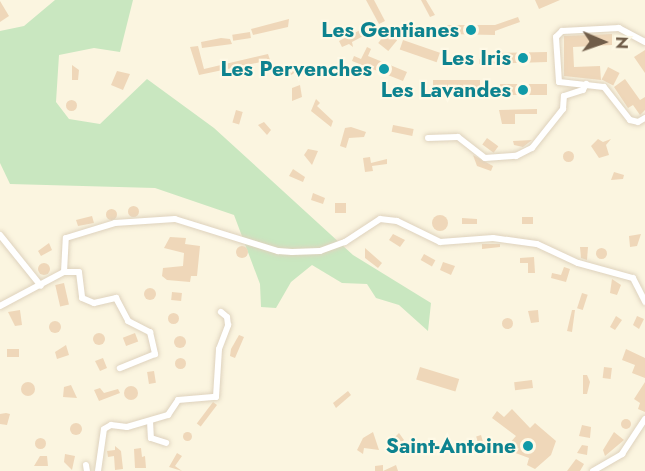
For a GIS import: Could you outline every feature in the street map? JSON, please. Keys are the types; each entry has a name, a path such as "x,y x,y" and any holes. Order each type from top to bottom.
{"street":[{"path":"645,42 619,28 583,28 557,34 557,79 604,87 634,123 645,118"},
{"path":"428,138 458,137 485,158 516,156 532,148 563,109 564,96 581,92 586,84"},
{"path":"64,272 66,238 116,223 175,219 278,251 299,252 320,251 345,242 380,219 397,221 440,242 493,238 537,244 578,263 633,278 645,302"},
{"path":"0,235 41,286"},
{"path":"0,306 64,272 79,272 82,298 86,301 116,298 128,321 150,332 155,354 120,368"},
{"path":"98,471 104,429 150,421 168,415 178,400 216,397 219,393 219,350 228,325 221,312"},
{"path":"593,471 622,454 645,419"},
{"path":"150,421 151,438 166,443"}],"green space":[{"path":"55,0 133,0 120,52 94,48 59,55 56,102 69,119 100,124 147,79 214,128 353,255 431,303 428,331 399,305 376,298 367,284 342,283 312,265 291,282 276,308 261,307 260,284 234,215 155,188 10,184 0,163 0,31 24,26"}],"building":[{"path":"366,0 374,0 385,21 379,24"},
{"path":"421,0 426,0 435,15 430,17"},
{"path":"535,0 560,0 539,9"},
{"path":"0,1 9,16 0,22"},
{"name":"Les Gentianes","path":"518,17 520,22 495,31 495,35 447,34 447,25 495,25"},
{"path":"289,19 288,27 253,35 251,29"},
{"path":"364,28 367,34 352,42 353,47 349,44 342,47 339,41"},
{"path":"250,32 251,38 233,41 232,35"},
{"path":"387,32 397,40 388,51 378,43"},
{"path":"612,34 612,45 573,47 574,67 600,66 601,80 564,76 564,36"},
{"path":"221,38 230,39 232,44 202,48 201,42"},
{"path":"403,40 440,53 437,62 400,49"},
{"path":"198,46 204,69 268,54 270,60 199,75 190,47"},
{"name":"Les Pervenches","path":"367,47 371,49 368,56 407,72 403,81 352,61 354,56 361,59"},
{"path":"645,50 645,73 634,57"},
{"name":"Les Iris","path":"547,52 547,62 479,64 479,59 499,58 499,53"},
{"path":"289,64 293,65 293,73 289,74 285,73 284,69 285,65"},
{"path":"72,65 79,70 78,80 72,80"},
{"path":"608,67 620,73 613,85 602,79"},
{"path":"117,71 130,74 123,90 111,85"},
{"path":"625,79 640,100 645,97 645,110 640,115 633,105 628,108 614,87"},
{"path":"433,80 480,80 480,89 433,89"},
{"name":"Les Lavandes","path":"500,84 547,84 547,95 500,95"},
{"path":"300,85 302,97 292,101 292,88"},
{"path":"316,99 320,103 317,106 333,121 331,127 311,111"},
{"path":"71,100 75,101 75,109 71,110 67,109 66,105 67,101"},
{"path":"537,109 537,114 515,114 515,124 502,124 499,110"},
{"path":"236,110 243,112 239,124 232,122"},
{"path":"264,122 271,130 267,135 258,125"},
{"path":"393,125 414,129 412,136 392,132"},
{"path":"351,127 366,132 364,137 349,138 346,148 340,146 345,128"},
{"path":"487,138 498,146 494,153 482,144"},
{"path":"598,139 603,142 611,139 606,145 609,155 599,158 591,146"},
{"path":"532,140 523,147 514,145 513,141"},
{"path":"308,149 318,151 312,165 304,155"},
{"path":"568,151 572,152 572,160 568,161 564,160 563,156 564,152"},
{"path":"473,155 493,166 491,171 477,166"},
{"path":"370,157 371,163 387,159 387,164 372,166 373,171 365,172 363,158"},
{"path":"293,169 305,177 303,182 289,176"},
{"path":"614,172 624,175 623,179 611,180"},
{"path":"313,193 325,198 323,204 311,200"},
{"path":"335,203 346,203 346,213 335,213"},
{"path":"133,206 137,207 137,215 133,216 129,215 128,211 129,207"},
{"path":"111,208 117,214 111,220 105,214"},
{"path":"440,215 448,223 440,231 432,223"},
{"path":"92,216 94,223 78,226 76,220"},
{"path":"522,217 533,217 533,224 522,224"},
{"path":"462,218 477,219 477,224 462,224"},
{"path":"393,234 405,240 400,247 389,240"},
{"path":"641,234 637,246 630,247 629,236"},
{"path":"170,237 186,238 185,244 200,246 197,276 191,276 190,282 167,280 162,276 163,268 183,266 184,253 164,248"},
{"path":"49,243 52,250 41,256 38,251"},
{"path":"482,244 500,244 500,247 482,249"},
{"path":"244,246 248,252 244,258 240,258 236,250"},
{"path":"580,247 588,247 587,260 581,258"},
{"path":"365,248 382,263 378,268 365,258"},
{"path":"601,248 605,249 605,257 601,258 597,257 596,253 597,249"},
{"path":"424,254 435,260 432,266 421,260"},
{"path":"534,257 535,273 528,273 528,263 520,263 520,258"},
{"path":"443,262 455,266 451,275 440,270"},
{"path":"46,263 49,264 49,274 42,275 39,274 38,267 39,264"},
{"path":"564,267 570,269 566,282 551,278 552,273 561,275"},
{"path":"612,279 621,285 617,295 610,293"},
{"path":"64,283 69,304 60,306 55,285"},
{"path":"152,288 156,294 152,300 148,300 144,292"},
{"path":"172,292 182,293 181,301 171,300"},
{"path":"582,293 588,295 583,310 577,308"},
{"path":"20,310 22,325 15,326 8,312"},
{"path":"538,310 539,322 531,323 528,311"},
{"path":"572,310 575,310 572,332 567,331"},
{"path":"173,312 179,318 173,324 167,318"},
{"path":"616,316 622,320 615,330 610,327"},
{"path":"637,316 644,319 639,329 633,325"},
{"path":"507,317 513,323 507,329 501,323"},
{"path":"57,321 61,327 57,333 53,333 49,325"},
{"path":"101,333 104,334 104,344 97,345 94,344 93,337 94,334"},
{"path":"135,333 138,341 126,346 123,338"},
{"path":"239,335 244,337 235,358 230,356 231,349"},
{"path":"180,336 186,342 180,348 174,342"},
{"path":"66,345 69,355 57,359 55,352"},
{"path":"7,349 19,349 19,357 7,357"},
{"path":"626,349 645,358 645,378 632,373 635,365 622,360"},
{"path":"103,358 107,368 100,371 95,361"},
{"path":"180,358 184,359 184,367 180,368 176,367 175,363 176,359"},
{"path":"420,367 459,379 455,391 416,379"},
{"path":"604,367 612,368 611,379 603,378"},
{"path":"154,371 156,383 149,384 147,372"},
{"path":"583,375 587,375 590,382 587,394 583,394"},
{"path":"532,380 533,388 515,390 514,382"},
{"path":"28,382 33,384 35,389 33,394 28,396 23,394 21,389 23,384"},
{"path":"645,382 645,412 638,409 640,403 634,399"},
{"path":"71,385 77,398 63,397 64,387"},
{"path":"131,386 136,388 138,393 136,398 131,400 126,398 124,393 126,388"},
{"path":"100,388 104,393 118,389 120,393 99,401 94,390"},
{"path":"348,391 351,395 336,408 333,403"},
{"path":"213,402 217,405 201,427 197,424"},
{"path":"512,409 530,428 535,423 556,441 551,455 535,469 527,465 529,458 510,451 509,444 516,436 492,418 497,411 504,417"},
{"path":"0,414 10,414 7,425 0,424"},
{"path":"626,419 630,420 630,428 626,429 622,428 621,424 622,420"},
{"path":"78,423 82,429 78,435 74,435 70,427"},
{"path":"582,425 591,427 590,438 579,436"},
{"path":"187,431 192,436 187,441 182,436"},
{"path":"373,432 379,450 364,448 363,454 357,450 363,438"},
{"path":"614,432 624,440 605,456 603,450"},
{"path":"399,433 404,440 396,448 391,441"},
{"path":"481,435 485,449 480,451 476,436"},
{"path":"40,437 46,443 40,449 34,443"},
{"path":"582,445 588,446 587,455 577,453"},
{"path":"115,446 121,451 123,469 115,470 114,456 108,457 107,451 115,450"},
{"path":"141,448 142,457 145,456 146,468 135,468 134,449"},
{"path":"177,453 182,456 175,466 182,471 169,467"},
{"path":"65,454 75,456 72,470 64,462"},
{"path":"40,456 47,456 48,466 34,466"},
{"path":"576,459 584,464 580,471 567,471"},
{"path":"383,465 383,471 375,471 375,466"},
{"path":"396,465 398,471 383,471"}],"place":[{"name":"Les Gentianes","path":"471,30"},
{"name":"Les Iris","path":"523,58"},
{"name":"Les Pervenches","path":"384,69"},
{"name":"Les Lavandes","path":"523,90"},
{"name":"Saint-Antoine","path":"528,446"}]}
